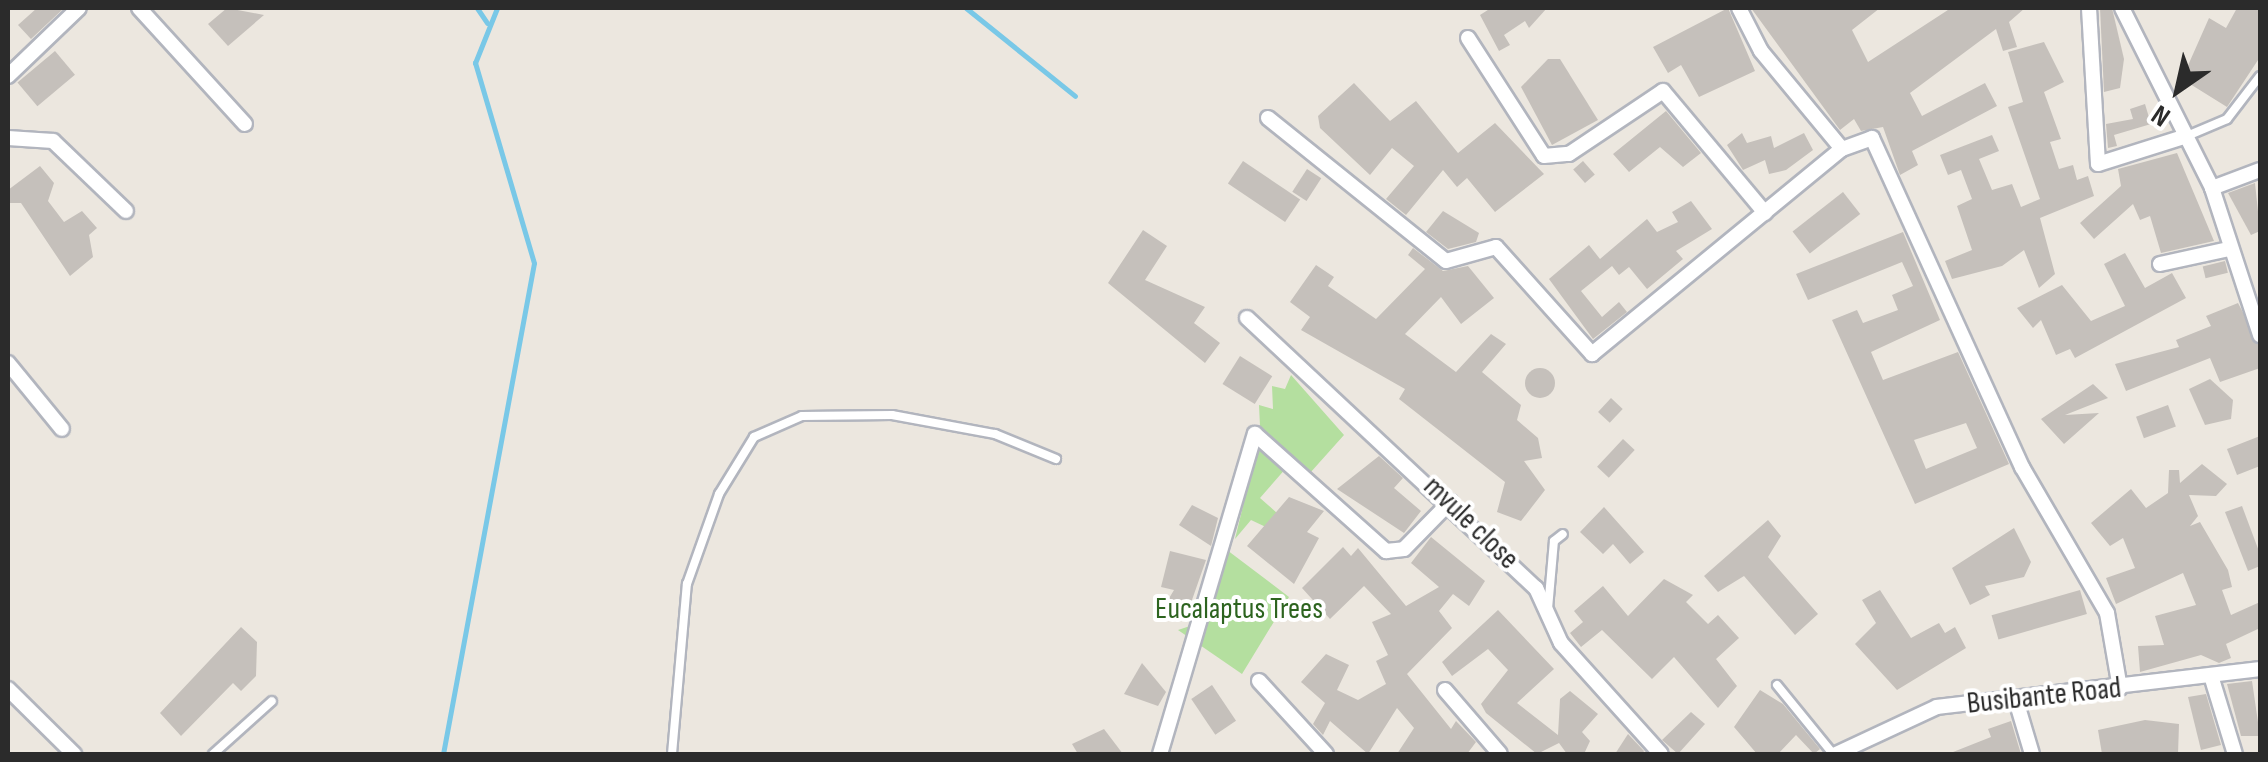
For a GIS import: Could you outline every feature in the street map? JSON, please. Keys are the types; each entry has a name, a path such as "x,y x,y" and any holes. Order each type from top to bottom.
{"street":[{"path":"8,76 79,8"},
{"path":"139,8 245,124"},
{"path":"1740,8 1761,51 1842,149"},
{"path":"2090,8 2098,164 2187,136"},
{"path":"2122,8 2212,188 2260,335"},
{"path":"1468,38 1544,156 1569,154 1664,91 1765,213"},
{"path":"1268,118 1446,261 1496,247 1592,354 1842,149 1872,138 2022,467 2107,613 2120,688"},
{"path":"8,138 52,141 126,211"},
{"path":"2212,188 2260,170"},
{"path":"2160,264 2229,249"},
{"name":"mvule close","path":"1247,318 1450,502 1548,608 1561,643 1654,751"},
{"path":"8,363 62,429"},
{"path":"1160,754 1255,434 1386,552 1404,549 1450,502"},
{"name":"Busibante Road","path":"1834,754 1937,707 2212,679 2260,669"},
{"path":"2212,679 2235,754"},
{"path":"1259,681 1326,754"},
{"path":"8,689 74,754"},
{"path":"1445,690 1500,754"},
{"path":"2015,697 2032,754"}],"lane":[{"path":"2187,136 2227,119 2260,76"},
{"path":"672,754 687,584 719,494 754,438 802,416 892,416 996,434 1056,460"},
{"path":"1548,608 1554,541 1563,534"},
{"path":"1777,686 1834,754"},
{"path":"216,754 272,701"}],"green space":[{"path":"1291,375 1344,435 1310,473 1260,426 1259,405 1273,409 1272,386 1285,389"},
{"path":"1259,440 1287,467 1260,498 1277,513 1268,528 1251,520 1235,539"},
{"name":"Eucalaptus Trees","path":"1223,547 1289,597 1242,674 1178,630 1193,625"}],"building":[{"path":"37,8 64,8 31,39 18,25"},
{"path":"227,8 264,15 228,46 208,24"},
{"path":"1491,8 1547,8 1529,28 1525,21 1504,35 1510,45 1499,51 1480,15"},
{"path":"1728,8 1755,71 1699,97 1681,65 1668,73 1653,47"},
{"path":"1751,8 1880,8 1852,30 1868,62 1951,8 2025,8 2009,22 2017,47 2003,51 1996,29 1910,93 1922,116 1985,83 1997,106 1912,151 1918,165 1900,175 1883,127 1861,131 1854,119 1840,130"},
{"path":"2100,8 2112,8 2124,59 2120,88 2104,92"},
{"path":"2237,8 2260,8 2260,57 2227,107 2182,79 2209,18 2226,28"},
{"path":"2044,42 2064,82 2044,92 2061,139 2050,142 2059,169 2073,165 2077,180 2088,176 2094,196 2040,218 2055,274 2039,288 2024,250 2002,266 1952,279 1945,261 1972,250 1957,206 1972,199 1961,170 1948,175 1940,155 1992,135 1999,151 1979,159 1992,190 2012,184 2021,207 2040,199 2008,107 2023,102 2008,52"},
{"path":"55,51 75,75 37,106 17,82"},
{"path":"1548,59 1560,59 1598,120 1552,145 1521,87"},
{"path":"1354,83 1390,121 1416,101 1458,153 1495,123 1544,174 1495,212 1467,178 1457,187 1443,170 1406,215 1386,199 1414,166 1392,148 1370,175 1320,128 1318,116"},
{"path":"2145,104 2151,124 2114,135 2117,146 2108,148 2106,124 2133,119 2130,109"},
{"path":"1666,111 1701,153 1683,167 1660,147 1629,172 1613,154"},
{"path":"1742,133 1747,143 1771,136 1774,148 1804,133 1813,150 1786,170 1769,174 1765,160 1743,170 1727,145"},
{"path":"2177,153 2214,241 2161,253 2150,216 2140,220 2133,204 2094,239 2080,223 2121,186 2118,169"},
{"path":"1243,161 1300,200 1285,222 1228,183"},
{"path":"1583,161 1595,175 1585,183 1573,170"},
{"path":"40,166 54,183 48,201 64,222 82,211 97,228 89,235 93,257 70,276 21,203 8,203 8,190"},
{"path":"1307,169 1321,178 1307,201 1292,192"},
{"path":"2255,183 2260,231 2251,235 2228,193"},
{"path":"1843,192 1860,214 1810,253 1793,231"},
{"path":"1691,201 1712,229 1676,251 1683,259 1647,289 1629,267 1619,275 1612,266 1581,291 1602,317 1619,302 1627,312 1593,339 1549,279 1589,245 1600,259 1647,219 1657,232 1678,222 1672,212"},
{"path":"1443,211 1479,233 1476,242 1448,249 1426,232"},
{"path":"1143,230 1167,246 1145,280 1205,307 1194,323 1220,343 1205,363 1108,283"},
{"path":"1903,232 1940,320 1871,352 1883,380 1958,352 2009,464 1915,504 1832,320 1857,310 1863,323 1898,310 1892,295 1913,286 1902,262 1808,300 1796,274","holes":["1966,423 1977,448 1926,469 1914,440"]},
{"path":"1413,248 1443,271 1468,266 1494,298 1461,324 1441,297 1405,334 1456,372 1491,334 1506,344 1482,372 1521,405 1517,420 1538,438 1542,458 1524,461 1545,490 1521,521 1497,512 1505,482 1399,399 1405,389 1301,330 1310,317 1290,302 1316,265 1334,277 1328,286 1376,319 1425,269 1408,255"},
{"path":"2125,253 2145,288 2172,273 2186,298 2075,358 2070,349 2056,355 2041,320 2033,328 2017,308 2062,285 2091,321 2125,306 2104,264"},
{"path":"2225,261 2228,273 2206,278 2203,267"},
{"path":"2238,303 2260,345 2260,368 2220,382 2210,358 2126,391 2115,364 2179,347 2176,340 2211,326 2206,316"},
{"path":"1240,356 1272,376 1255,404 1223,384"},
{"path":"1540,368 1551,372 1555,383 1551,394 1540,398 1529,394 1525,383 1529,372"},
{"path":"2210,379 2233,400 2231,419 2205,425 2189,389"},
{"path":"2093,384 2108,398 2065,415 2099,413 2064,444 2041,419"},
{"path":"1611,398 1623,409 1610,423 1598,412"},
{"path":"2168,405 2176,427 2144,438 2136,417"},
{"path":"2260,436 2260,466 2237,475 2227,449"},
{"path":"1623,439 1635,450 1609,478 1597,467"},
{"path":"1379,456 1403,478 1394,488 1421,511 1404,533 1337,489"},
{"path":"2202,464 2227,484 2216,496 2189,495 2198,516 2190,526 2200,522 2228,570 2232,587 2222,590 2231,615 2260,602 2260,628 2226,644 2231,658 2219,663 2201,655 2140,672 2138,646 2164,645 2155,616 2196,605 2183,573 2116,604 2106,578 2135,568 2123,538 2110,546 2091,523 2131,489 2146,508 2168,493 2169,470 2179,470 2180,483"},
{"path":"1289,497 1324,511 1307,532 1319,538 1294,584 1247,546"},
{"path":"1192,505 1218,518 1211,546 1179,525"},
{"path":"2242,506 2260,554 2260,566 2248,571 2225,512"},
{"path":"1604,507 1644,552 1630,564 1613,544 1603,554 1580,532"},
{"path":"1768,520 1781,536 1768,557 1818,614 1795,635 1744,576 1718,592 1704,576"},
{"path":"2014,528 2031,562 2024,577 1985,586 1990,595 1970,605 1952,568"},
{"path":"1431,537 1485,581 1469,606 1453,594 1439,611 1452,628 1407,674 1451,729 1456,721 1476,742 1467,754 1397,754 1414,728 1397,708 1368,754 1330,721 1323,735 1313,724 1325,703 1301,682 1326,654 1349,665 1337,690 1358,700 1386,684 1376,661 1388,655 1372,622 1391,614 1364,586 1330,619 1302,588 1343,547 1351,556 1358,548 1406,606 1439,587 1411,563"},
{"path":"1170,551 1206,560 1186,617 1165,605 1174,590 1161,587"},
{"path":"1664,579 1693,595 1686,602 1708,624 1718,615 1739,638 1716,659 1737,686 1718,708 1674,657 1652,679 1602,630 1581,647 1570,633 1583,622 1574,611 1603,586 1628,616"},
{"path":"1880,590 1911,638 1939,623 1945,633 1955,627 1966,648 1897,690 1855,644 1876,623 1862,600"},
{"path":"2080,590 2087,614 1998,639 1992,615"},
{"path":"1498,610 1554,669 1517,703 1558,735 1560,699 1570,691 1598,714 1582,732 1590,741 1584,754 1567,754 1559,743 1537,754 1486,713 1481,704 1508,670 1488,649 1452,676 1442,662"},
{"path":"241,627 257,642 256,676 241,691 233,683 181,736 160,713"},
{"path":"1142,663 1166,692 1158,706 1124,694"},
{"path":"2252,681 2260,736 2241,736 2227,684"},
{"path":"1212,685 1236,721 1215,735 1191,699"},
{"path":"1760,690 1783,704 1820,749 1814,754 1796,735 1778,754 1757,754 1734,727"},
{"path":"2206,694 2221,745 2201,750 2188,697"},
{"path":"1691,712 1705,724 1678,754 1662,740"},
{"path":"2145,720 2179,724 2178,754 2102,754 2098,730"},
{"path":"2011,721 2021,754 1948,754 1991,737 1988,729"},
{"path":"1104,729 1123,754 1078,754 1072,744"},
{"path":"1628,734 1644,751 1642,754 1615,754"}],"waterway":[{"path":"477,8 487,23"},
{"path":"443,754 534,263 475,63 497,8"},
{"path":"966,8 1075,96"}]}
